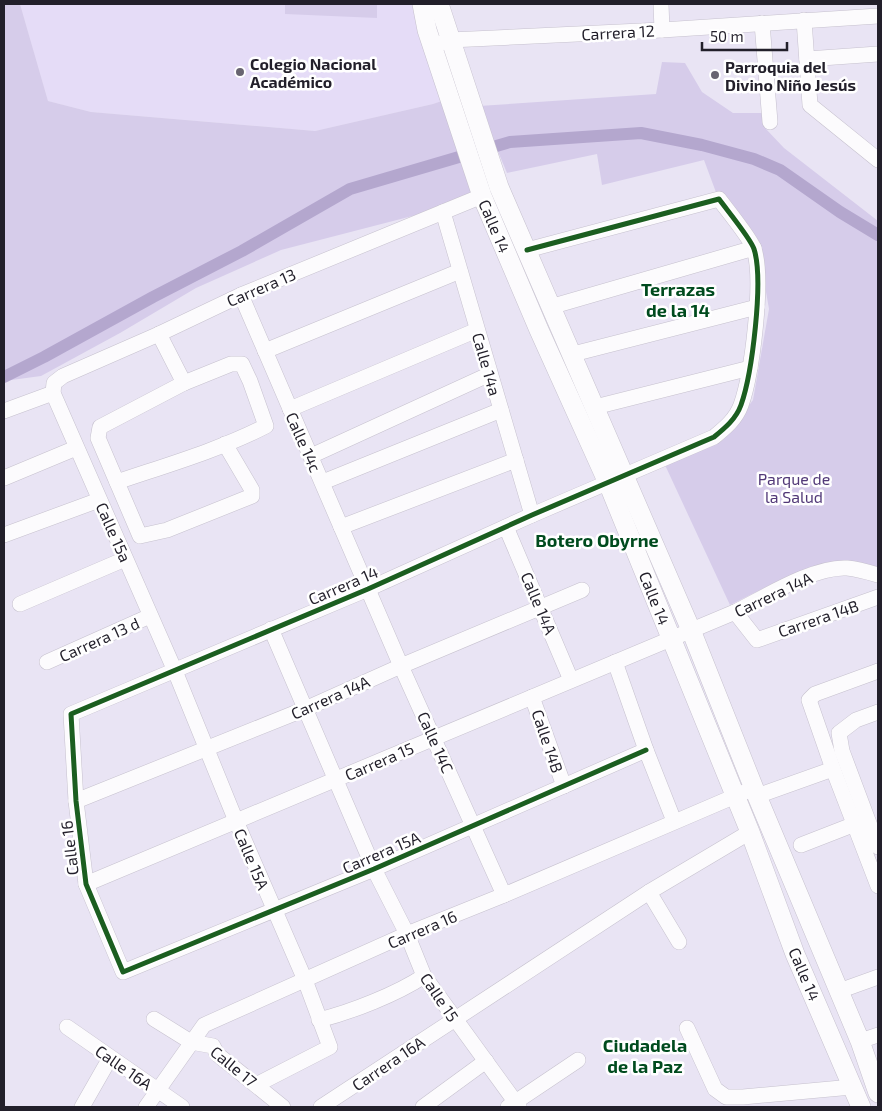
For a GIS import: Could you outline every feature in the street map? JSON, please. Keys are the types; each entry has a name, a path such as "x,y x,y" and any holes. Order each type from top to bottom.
{"main road":[{"name":"Calle 14","path":"422,4 483,140 499,187 595,407 616,480 671,638 750,832 796,954 861,1107"},
{"name":"Calle 14","path":"439,4 441,43 468,154 482,196 539,330 691,630 755,792 860,1041 878,1093"}],"street":[{"path":"661,4 662,30"},
{"name":"Carrera 12","path":"441,43 804,20 861,10 878,16"},
{"path":"804,20 810,105 878,160"},
{"path":"762,23 770,122"},
{"path":"807,59 878,54"},
{"name":"Carrera 13","path":"53,393 54,383 63,376 159,334 241,295 482,196"},
{"path":"527,250 719,199 754,248 550,307"},
{"name":"Calle 14a","path":"443,212 532,515"},
{"name":"Carrera 14","path":"71,714 368,589 532,515 714,437 731,422 741,406 750,368 757,307 758,272 754,248"},
{"path":"265,350 460,271"},
{"name":"Calle 14c","path":"241,295 368,589"},
{"path":"572,354 757,307"},
{"path":"290,409 477,330"},
{"path":"159,334 184,383"},
{"path":"117,482 226,444 266,426 242,364 231,364 184,383 100,427 98,438 140,536 167,530 252,496 252,490 226,444"},
{"path":"595,407 750,368"},
{"path":"311,456 490,374"},
{"path":"4,411 53,393"},
{"name":"Calle 15a","path":"53,393 175,671"},
{"path":"323,482 501,410"},
{"path":"4,478 76,448"},
{"path":"341,527 516,460"},
{"path":"4,535 99,500"},
{"name":"Calle 14A","path":"506,527 571,680"},
{"path":"20,604 125,559"},
{"name":"Carrera 14A","path":"671,638 735,612 809,575 830,569 848,568 878,575"},
{"name":"Calle 14C","path":"368,589 504,896"},
{"name":"Carrera 14A","path":"76,801 306,709 401,666 582,590"},
{"name":"Carrera 14B","path":"735,612 758,640 878,597"},
{"name":"Carrera 13 d","path":"47,662 150,616"},
{"name":"Calle 15","path":"271,629 374,868 407,934 424,976 486,1061 514,1106"},
{"name":"Carrera 15","path":"86,884 671,638"},
{"path":"615,662 646,750 674,821"},
{"name":"Calle 15A","path":"175,671 236,821 306,980 330,1047 256,1085"},
{"path":"878,671 815,694 810,700 878,886"},
{"name":"Calle 14B","path":"532,697 564,786"},
{"path":"878,712 856,720 839,733 842,751 878,847"},
{"name":"Calle 16","path":"71,714 76,801 86,884 123,972"},
{"name":"Carrera 15A","path":"123,972 474,826 646,750"},
{"name":"Carrera 16","path":"146,1107 204,1025 407,934 504,896 734,796 755,792 834,769"},
{"path":"801,845 855,824"},
{"name":"Carrera 16A","path":"321,1107 649,892 750,832"},
{"path":"649,892 679,942"},
{"path":"319,1020 341,1014 414,983 424,976"},
{"path":"839,991 878,977"},
{"name":"Calle 17","path":"154,1019 191,1042 213,1046 217,1054 283,1107"},
{"name":"Calle 16A","path":"67,1027 182,1107"},
{"path":"687,1028 715,1089 726,1102 743,1097 852,1087"},
{"path":"860,1041 878,1035"},
{"path":"89,1105 110,1058"},
{"path":"514,1106 578,1060"},
{"path":"422,1107 486,1061"}],"shaded area":[{"name":"Colegio Nacional Académico","path":"20,4 424,4 450,98 433,104 315,131 91,112 48,101"}],"green space":[{"path":"4,4 20,4 48,101 91,112 315,131 433,104 450,98 482,196 281,250 196,288 120,333 41,376 4,381"},
{"path":"285,4 377,4 377,18 285,14"},
{"name":"Parque de la Salud","path":"662,62 685,63 702,92 733,113 765,113 766,129 784,148 878,221 878,569 778,581 730,605 665,465 723,440 753,400 769,309 758,246 717,195 704,160 602,185 597,154 507,173 479,106 656,94"}],"waterway":[{"path":"4,377 242,251 350,189 510,142 641,133 702,145 754,159 780,170 840,212 878,235"}],"cycle path":[{"path":"527,250 719,199 752,244 757,263 757,304 753,350 745,391 736,415 714,437 532,515 368,589 71,714 76,801 86,884 123,972 374,869 646,750"}],"place":[{"name":"Colegio Nacional Académico","path":"240,72"},
{"name":"Parroquia del Divino Niño Jesús","path":"715,75"}],"district":[{"name":"Terrazas de la 14","path":"678,299"},
{"name":"Botero Obyrne","path":"597,540"},
{"name":"Ciudadela de la Paz","path":"645,1055"}]}
